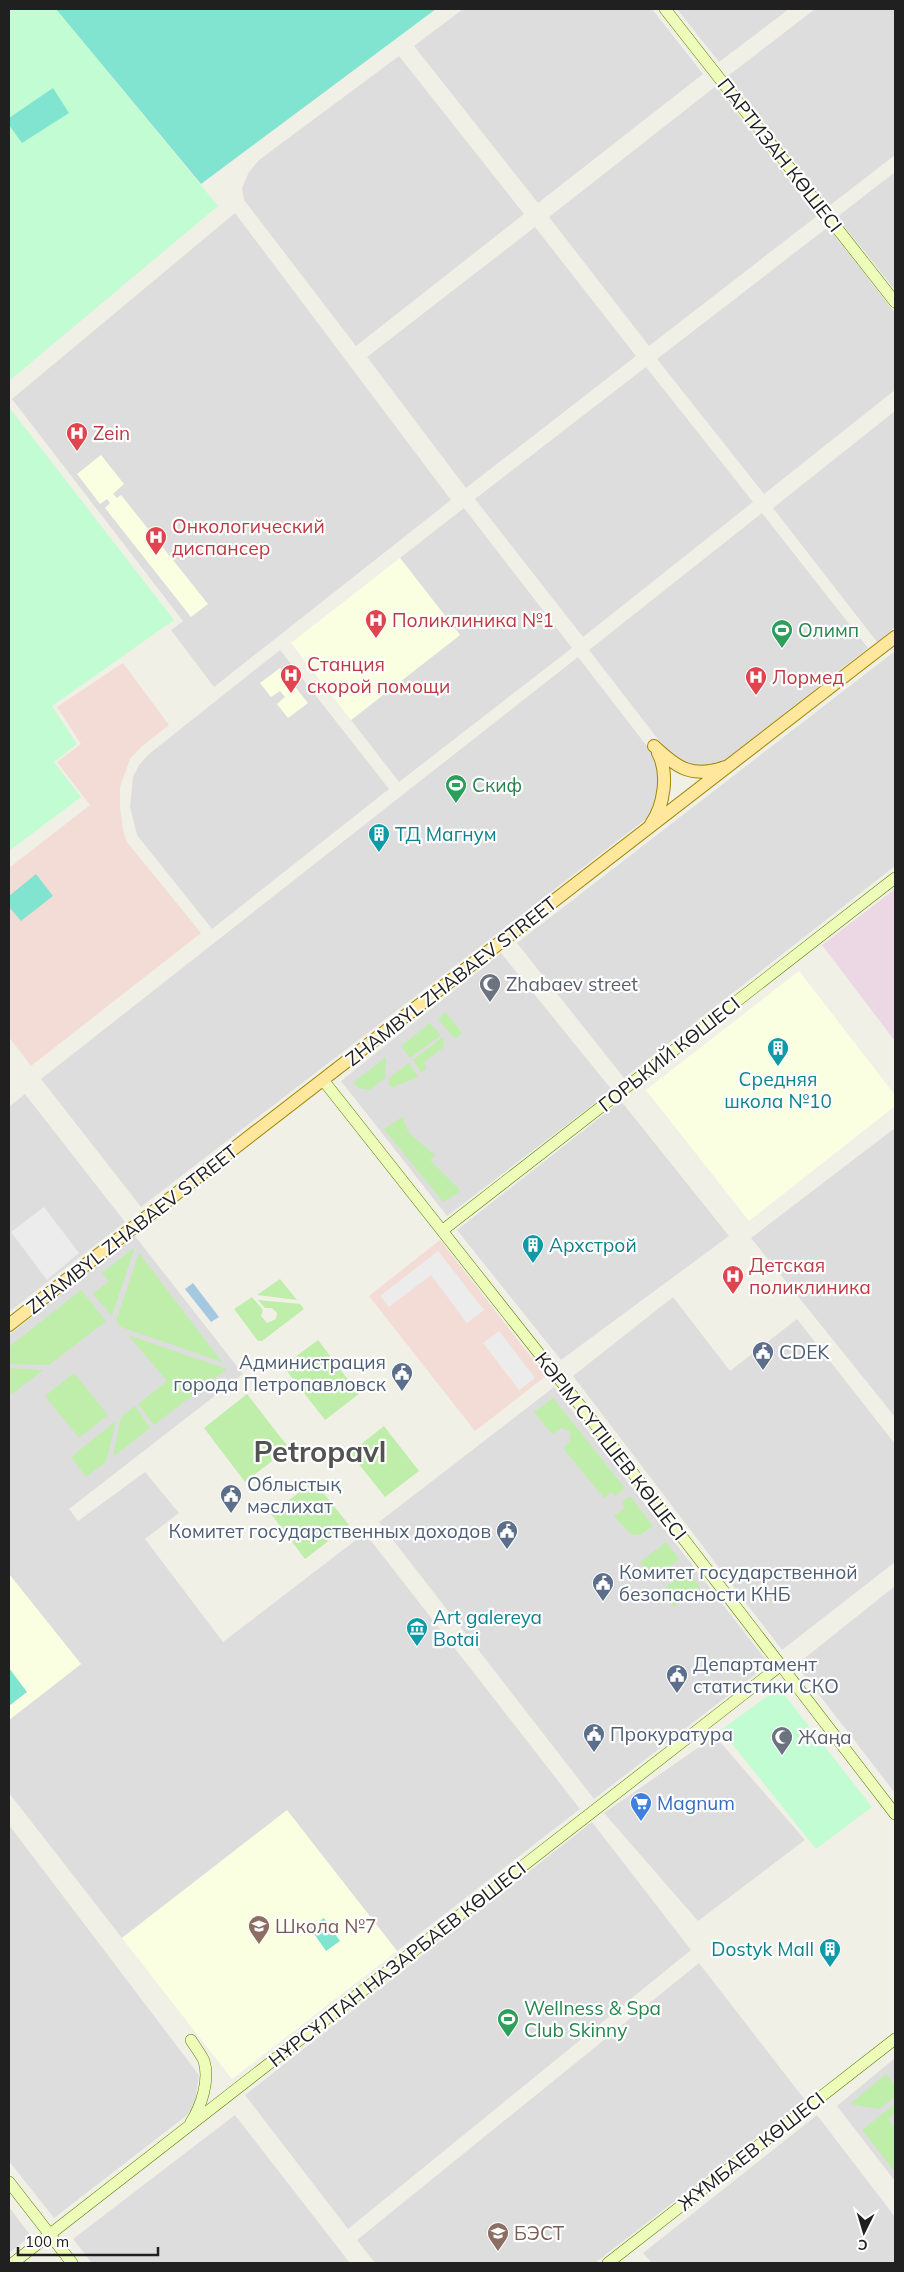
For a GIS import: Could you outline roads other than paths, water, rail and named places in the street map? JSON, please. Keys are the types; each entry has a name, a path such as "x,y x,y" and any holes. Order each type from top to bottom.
{"main road":[{"name":"ПАРТИЗАН КӨШЕСІ","path":"665,9 895,302"},
{"name":"ZHAMBYL ZHABAEV STREET","path":"9,1325 895,637"},
{"path":"648,829 659,808 664,779 663,764 654,746 672,764 692,771 714,770 735,762"},
{"name":"ГОРЬКИЙ КӨШЕСІ","path":"443,1230 895,878"},
{"name":"КӘРІМ СҮТІШЕВ КӨШЕСІ","path":"323,1080 443,1230 895,1814"},
{"name":"НҰРСҰЛТАН НАЗАРБАЕВ КӨШЕСІ","path":"13,2263 781,1665"},
{"name":"ЖҰМБАЕВ КӨШЕСІ","path":"608,2263 895,2039"},
{"path":"188,2126 199,2105 205,2074 203,2060 191,2040"},
{"path":"9,2182 72,2263"}],"place":[{"name":"Zein","path":"77,452"},
{"name":"Онкологический диспансер","path":"156,556"},
{"name":"Поликлиника №1","path":"376,639"},
{"name":"Олимп","path":"782,649"},
{"name":"Станция скорой помощи","path":"291,694"},
{"name":"Лормед","path":"756,696"},
{"name":"Скиф","path":"456,804"},
{"name":"ТД Магнум","path":"379,853"},
{"name":"Zhabaev street","path":"490,1003"},
{"name":"Средняя школа №10","path":"778,1067"},
{"name":"Архстрой","path":"533,1264"},
{"name":"Детская поликлиника","path":"733,1295"},
{"name":"CDEK","path":"763,1371"},
{"name":"Администрация города Петропавловск","path":"402,1392"},
{"name":"Облыстық мәслихат","path":"231,1514"},
{"name":"Комитет государственных доходов","path":"507,1550"},
{"name":"Комитет государственной безопасности КНБ","path":"603,1602"},
{"name":"Art galereya Botai","path":"417,1647"},
{"name":"Департамент статистики СКО","path":"677,1694"},
{"name":"Прокуратура","path":"594,1753"},
{"name":"Жаңа","path":"782,1756"},
{"name":"Magnum","path":"641,1822"},
{"name":"Школа №7","path":"259,1945"},
{"name":"Dostyk Mall","path":"830,1968"},
{"name":"Wellness & Spa Club Skinny","path":"508,2038"},
{"name":"БЭСТ","path":"498,2252"}],"district":[{"name":"Petropavl","path":"320,1452"}]}
